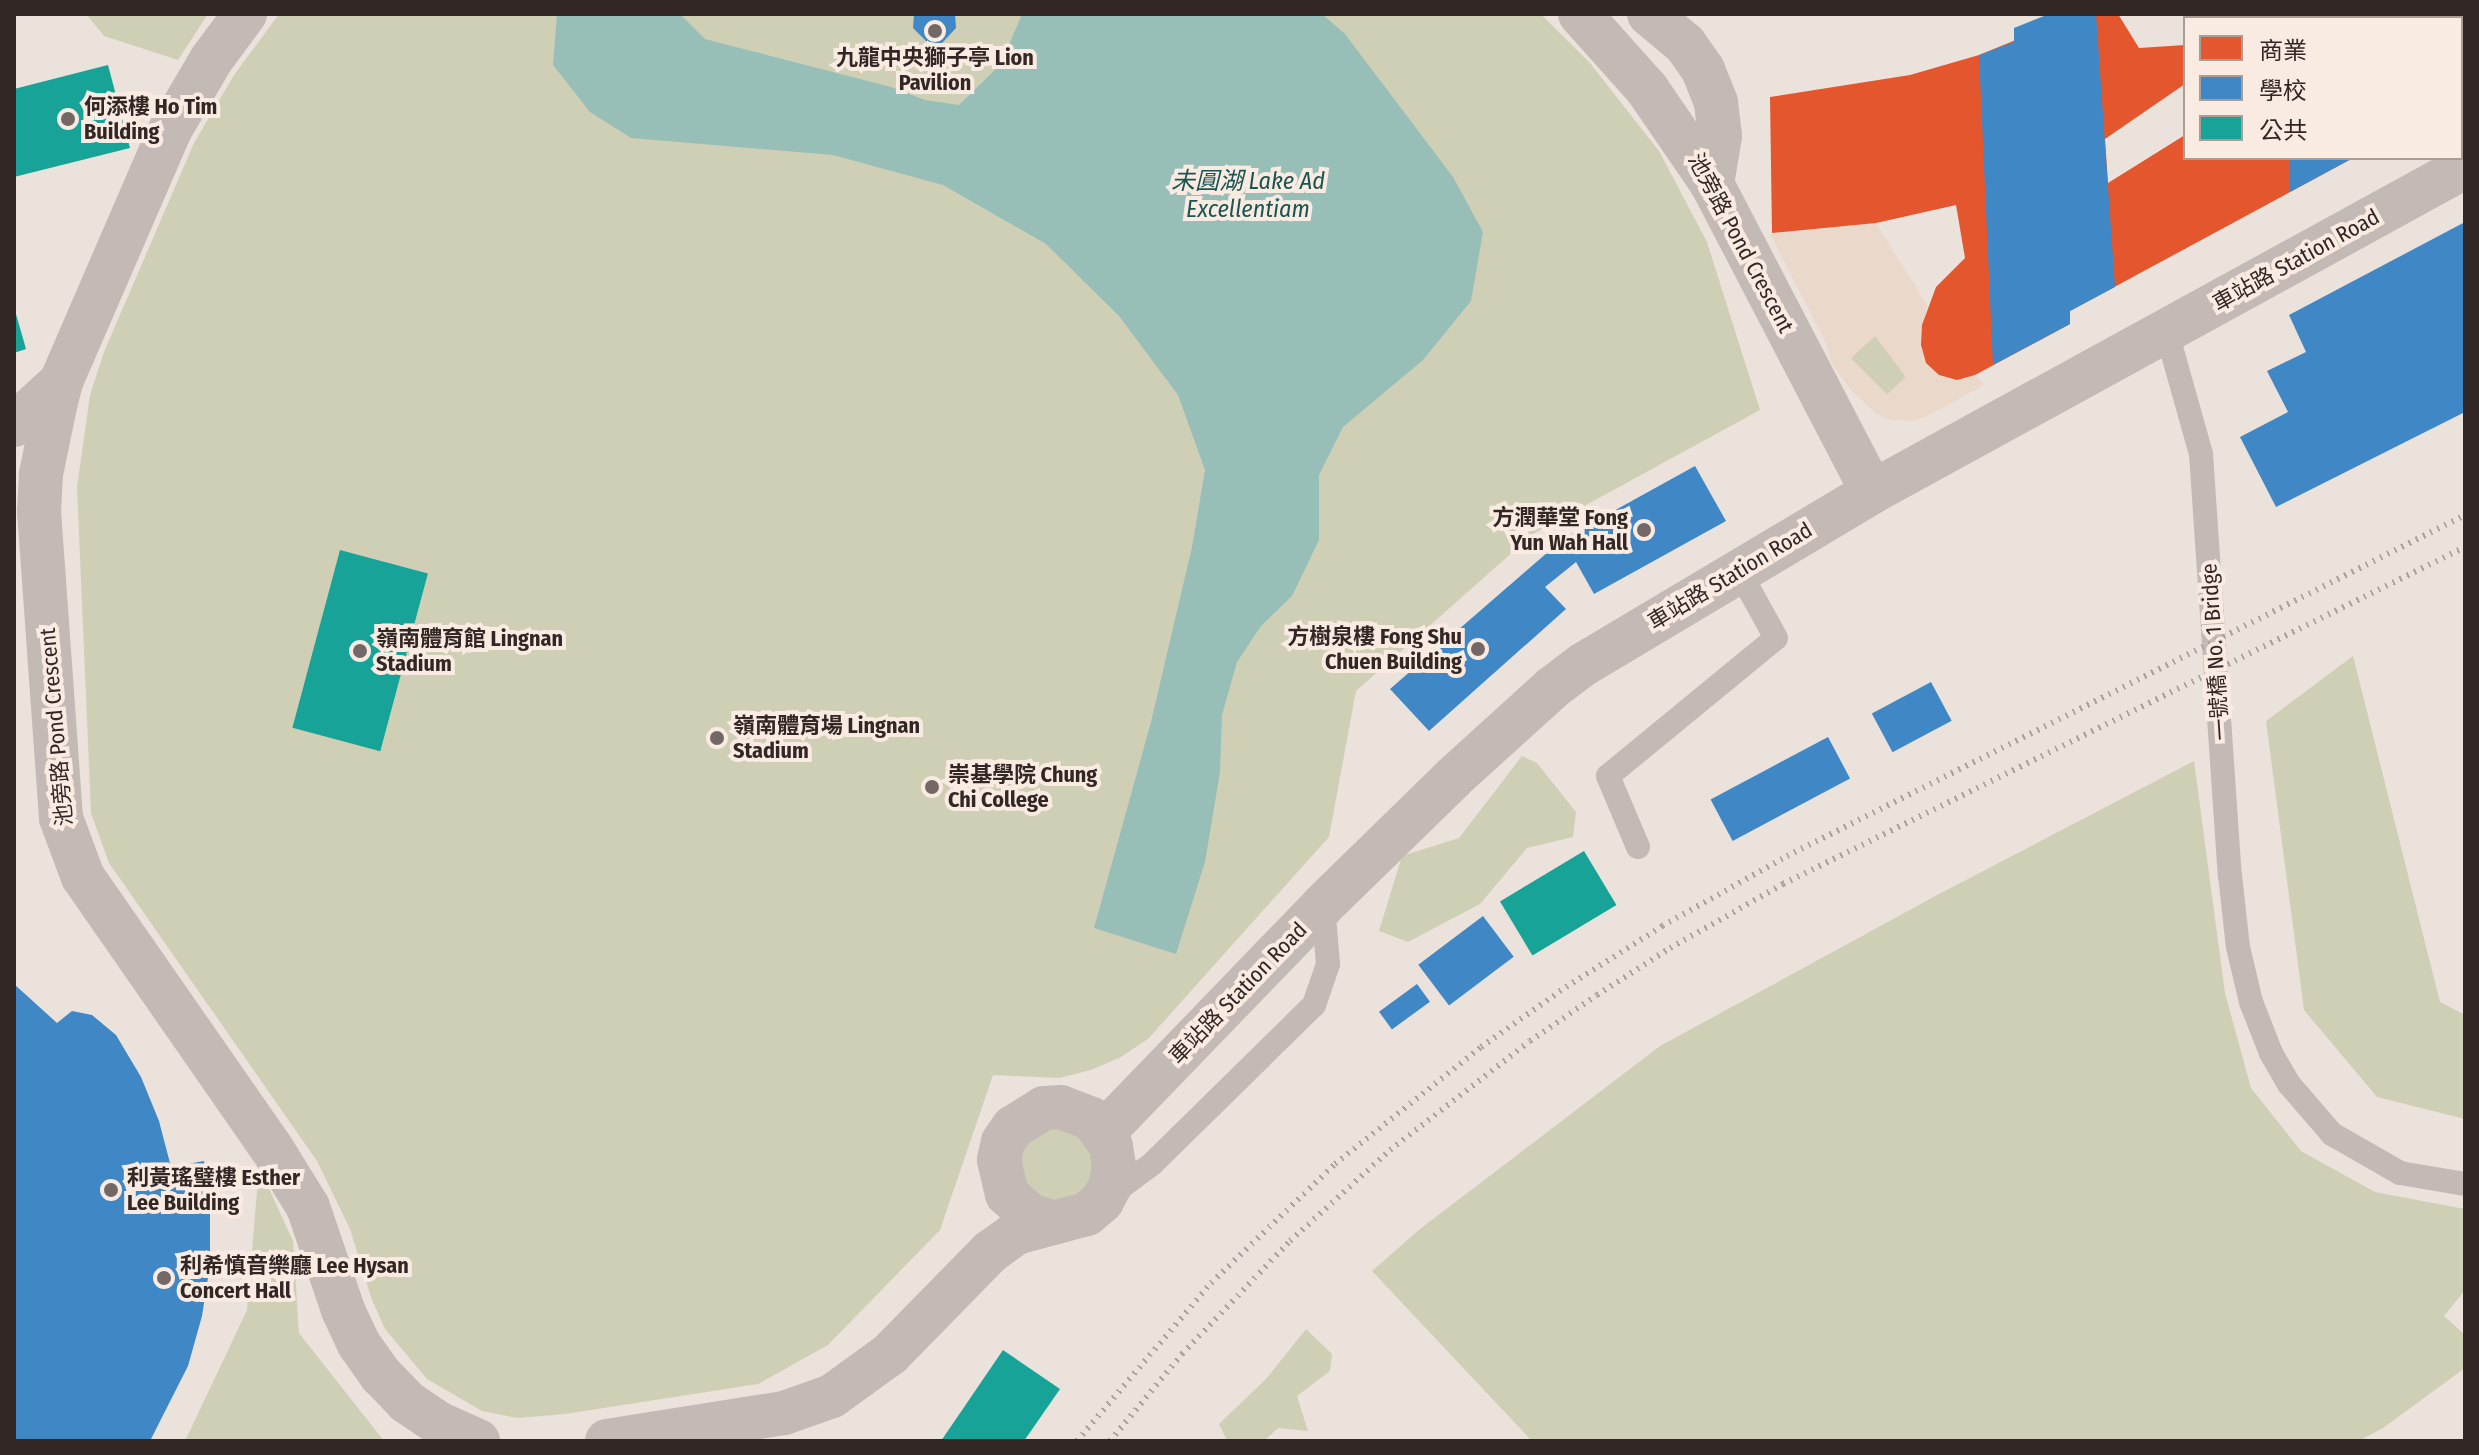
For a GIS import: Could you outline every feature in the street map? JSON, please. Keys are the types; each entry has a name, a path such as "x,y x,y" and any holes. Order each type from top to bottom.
{"street":[{"name":"池旁路 Pond Crescent","path":"245,14 211,60 170,130 61,382 46,443 39,511 61,818 83,877 291,1176 322,1240 343,1310 359,1344 407,1402 438,1423 478,1441"},
{"name":"池旁路 Pond Crescent","path":"1580,14 1647,89 1712,184 1872,492"},
{"path":"1649,14 1685,44 1703,70 1716,103 1720,136 1712,184"},
{"name":"車站路 Station Road","path":"1104,1132 1323,905 1454,777 1552,688 1619,641 1872,492 2465,167"},
{"path":"14,425 61,382"},
{"path":"14,470 29,488 39,511"},
{"path":"1044,1108 1077,1111 1092,1119 1104,1132 1114,1166 1111,1184 1102,1201 1087,1214 1069,1221 1050,1221 1031,1216 1007,1194 999,1160 1003,1142 1027,1115 1044,1108"},
{"path":"607,1441 784,1413 832,1396 890,1354 990,1252 1016,1233 1050,1221"}],"lane":[{"name":"一號橋 No. 1 Bridge","path":"2167,333 2201,454 2222,777 2238,947 2251,1002 2271,1053 2311,1114 2355,1150 2400,1173 2465,1184"},
{"path":"1638,847 1608,776 1776,638 1739,571"},
{"path":"1102,1201 1152,1164 1314,1005 1328,964 1323,905"}],"green space":[{"path":"86,14 208,14 178,60 104,36"},
{"name":"嶺南體育場 Lingnan Stadium","path":"279,14 1541,14 1590,63 1659,151 1707,242 1760,410 1533,534 1356,691 1329,837 1148,1039 1121,1057 1091,1070 1059,1078 993,1075 940,1230 828,1345 758,1384 565,1414 517,1418 482,1411 427,1379 385,1329 372,1300 350,1229 317,1161 109,863 91,813 77,487 90,395 104,352 194,143 234,75"},
{"path":"1875,335 1906,377 1887,395 1850,358"},
{"path":"2353,656 2440,1002 2465,1015 2465,1119 2377,1097 2304,1010 2266,721"},
{"path":"1522,756 1537,763 1576,812 1573,837 1527,848 1480,904 1408,942 1379,931 1402,856 1459,838"},
{"path":"2194,761 2225,993 2251,1088 2301,1151 2375,1192 2465,1209 2465,1290 2444,1316 2465,1335 2465,1368 2383,1428 2359,1441 1532,1441 1372,1271 1420,1229 1660,1046 1941,893"},
{"path":"1038,1126 1077,1130 1096,1166 1086,1192 1061,1205 1024,1192 1019,1143"},
{"path":"259,1167 293,1241 299,1333 384,1441 185,1441 247,1310"},
{"path":"1306,1329 1332,1354 1330,1371 1297,1396 1308,1431 1278,1428 1264,1441 1227,1441 1219,1424 1266,1379"}],"shaded area":[{"path":"1876,223 1927,305 1921,345 1926,363 1939,375 1957,380 1975,375 1984,385 1926,417 1909,421 1892,420 1876,414 1851,390 1832,364 1826,343 1770,234","holes":["1875,336 1906,377 1888,395 1851,358"]}],"water":[{"name":"未圓湖 Lake Ad Excellentiam","path":"557,14 680,14 705,39 891,87 925,100 959,105 1001,64 1022,14 1322,14 1345,34 1453,177 1483,232 1471,301 1423,360 1343,427 1319,475 1319,540 1292,596 1261,626 1237,662 1222,715 1220,772 1205,862 1176,954 1094,928 1151,722 1192,547 1205,470 1178,395 1119,316 1046,244 943,185 833,155 631,138 590,112 553,65"}],"building: 商業":[{"path":"2079,14 2118,14 2139,48 2183,45 2183,85 2105,139 2108,183 2183,136 2183,160 2349,160 2070,311 2070,324 1975,375 1957,380 1939,375 1926,363 1921,345 1922,325 1936,287 1965,258 1956,205 1876,223 1772,233 1770,97 1910,75 1979,55"},
{"path":"2465,14 2465,98 2463,16 2306,16"}],"building: 學校":[{"name":"九龍中央獅子亭 Lion Pavilion","path":"914,14 955,14 956,28 942,43 928,43 913,28"},
{"path":"2049,14 2096,14 2115,287 2070,311 2070,324 1993,365 1979,55 2014,42 2014,28"},
{"path":"2465,14 2465,98 2463,16 2374,16"},
{"path":"2290,160 2349,160 2290,192"},
{"path":"2465,222 2465,412 2276,507 2240,437 2288,412 2267,371 2306,352 2289,315"},
{"path":"1695,466 1726,521 1594,594 1576,562 1545,587 1566,609 1429,731 1390,689 1563,539"},
{"path":"1931,682 1952,721 1892,752 1872,713"},
{"path":"1828,737 1850,778 1733,841 1711,799"},
{"path":"1483,916 1514,957 1449,1005 1418,965"},
{"name":"利黃瑤璧樓 Esther Lee Building","path":"14,984 57,1023 72,1011 92,1015 116,1035 141,1077 159,1121 171,1167 204,1161 210,1213 210,1265 202,1316 188,1366 150,1441 14,1441"},
{"path":"1417,984 1430,1002 1392,1029 1379,1012"}],"building: 公共":[{"name":"何添樓 Ho Tim Building","path":"108,65 130,148 14,177 14,89"},
{"path":"14,307 26,349 14,353"},
{"name":"嶺南體育館 Lingnan Stadium","path":"340,550 428,574 380,751 292,728"},
{"path":"1584,851 1616,905 1532,955 1500,901"},
{"path":"1003,1350 1060,1389 1024,1441 941,1441"}],"railway":[{"path":"1077,1441 1211,1283 1335,1164 1481,1047 1566,987 1662,926 1787,856 2465,515"},
{"path":"1110,1441 1182,1354 1290,1241 1390,1150 1530,1041 1597,995 1670,948 1783,884 2465,547"}],"place":[{"name":"九龍中央獅子亭 Lion Pavilion","path":"935,31"},
{"name":"何添樓 Ho Tim Building","path":"68,119"},
{"name":"方潤華堂 Fong Yun Wah Hall","path":"1644,530"},
{"name":"方樹泉樓 Fong Shu Chuen Building","path":"1478,649"},
{"name":"嶺南體育館 Lingnan Stadium","path":"360,651"},
{"name":"嶺南體育場 Lingnan Stadium","path":"717,738"},
{"name":"崇基學院 Chung Chi College","path":"932,787"},
{"name":"利黃瑤璧樓 Esther Lee Building","path":"111,1190"},
{"name":"利希慎音樂廳 Lee Hysan Concert Hall","path":"164,1278"}]}
